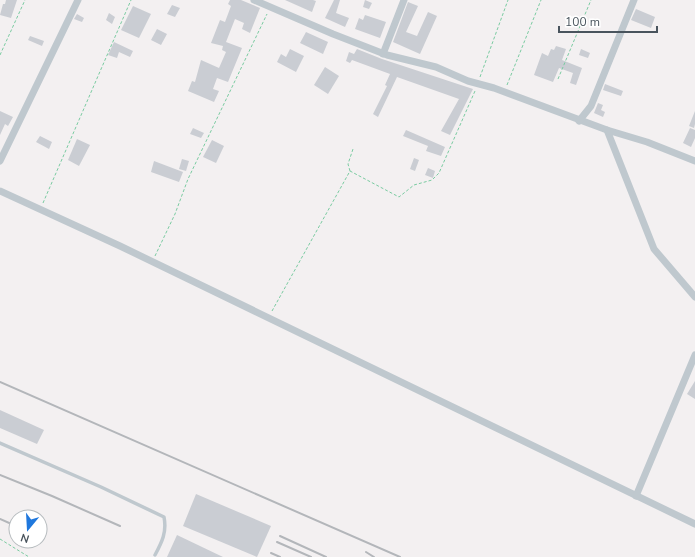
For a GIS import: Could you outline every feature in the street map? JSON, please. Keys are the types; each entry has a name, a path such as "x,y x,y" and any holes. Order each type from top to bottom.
{"street":[{"path":"0,161 78,0"},
{"path":"254,0 383,54 436,67 579,121 647,142 695,161"},
{"path":"383,54 404,0"},
{"path":"579,121 592,106 634,0"},
{"path":"607,130 654,249 695,297"},
{"path":"0,191 40,211 153,261 695,524"},
{"path":"636,496 695,355"}],"lane":[{"path":"0,443 101,487 164,517 166,527 164,536 155,555"}],"path":[{"path":"0,55 25,0"},
{"path":"40,211 131,0"},
{"path":"350,172 399,197 414,185 432,180 439,173 491,52 508,0"},
{"path":"500,90 508,83 541,0"},
{"path":"558,79 590,0"},
{"path":"153,261 175,214 188,179 271,6"},
{"path":"267,316 278,302 350,172 348,164 353,150"},
{"path":"0,539 29,557"}],"building":[{"path":"6,0 17,0 11,18 0,15 3,4 5,4"},
{"path":"230,0 241,0 260,8 250,33 242,29 244,23 235,19 226,42 242,48 228,82 217,78 213,89 219,91 214,102 188,91 192,81 195,82 201,60 219,68 226,52 222,50 223,46 211,43 220,20 225,22 231,6 228,4"},
{"path":"285,0 313,0 316,1 312,12"},
{"path":"334,0 340,0 336,13 349,18 345,27 325,18"},
{"path":"365,0 372,3 369,9 363,7"},
{"path":"408,2 418,6 406,32 417,36 428,12 437,16 420,54 393,42"},
{"path":"172,5 180,8 175,17 167,14"},
{"path":"133,6 151,14 139,38 121,30"},
{"path":"636,9 655,17 651,28 631,20"},
{"path":"109,13 115,17 112,24 106,20"},
{"path":"77,14 84,18 82,22 74,19"},
{"path":"365,15 386,22 380,38 355,29 359,18 363,20"},
{"path":"157,29 167,34 161,45 151,40"},
{"path":"306,32 328,42 323,54 300,43"},
{"path":"30,36 44,41 42,46 28,40"},
{"path":"114,42 133,51 130,57 119,52 117,58 108,55"},
{"path":"556,46 566,49 562,60 582,68 576,85 570,83 573,73 559,68 553,82 534,75 542,53 548,56 551,49 554,50"},
{"path":"290,49 304,56 296,72 277,62 281,54 286,57"},
{"path":"357,49 382,59 473,89 450,135 441,131 459,99 397,77 378,117 373,114 387,86 385,85 390,74 352,60 350,63 346,61 349,52 354,54"},
{"path":"581,49 590,53 588,58 579,55"},
{"path":"325,67 339,76 328,94 314,85"},
{"path":"605,84 623,91 621,96 603,90"},
{"path":"598,103 603,105 601,110 605,112 603,117 594,113"},
{"path":"0,111 13,117 8,126 5,124 0,135"},
{"path":"695,111 695,124 694,128 689,126"},
{"path":"193,128 204,133 201,138 190,134"},
{"path":"690,128 695,130 695,138 691,147 683,143"},
{"path":"406,130 445,147 441,156 426,151 428,146 403,136"},
{"path":"40,136 52,142 49,149 36,142"},
{"path":"77,139 90,145 79,166 68,160"},
{"path":"212,140 224,146 216,163 203,157"},
{"path":"414,158 419,160 415,171 410,169"},
{"path":"182,159 189,161 186,171 179,169"},
{"path":"154,161 183,172 179,182 151,172"},
{"path":"428,168 435,171 433,178 425,175"},
{"path":"695,381 695,399 687,394"},
{"path":"0,410 44,430 37,444 0,428"},
{"path":"196,494 271,526 257,557 183,526"},
{"path":"177,535 223,557 167,557"}],"railway":[{"path":"0,382 400,557"},
{"path":"0,475 120,526"},
{"path":"0,519 8,522"},
{"path":"280,536 326,557"},
{"path":"277,542 311,557"},
{"path":"366,552 374,557"},
{"path":"271,553 280,557"}]}
